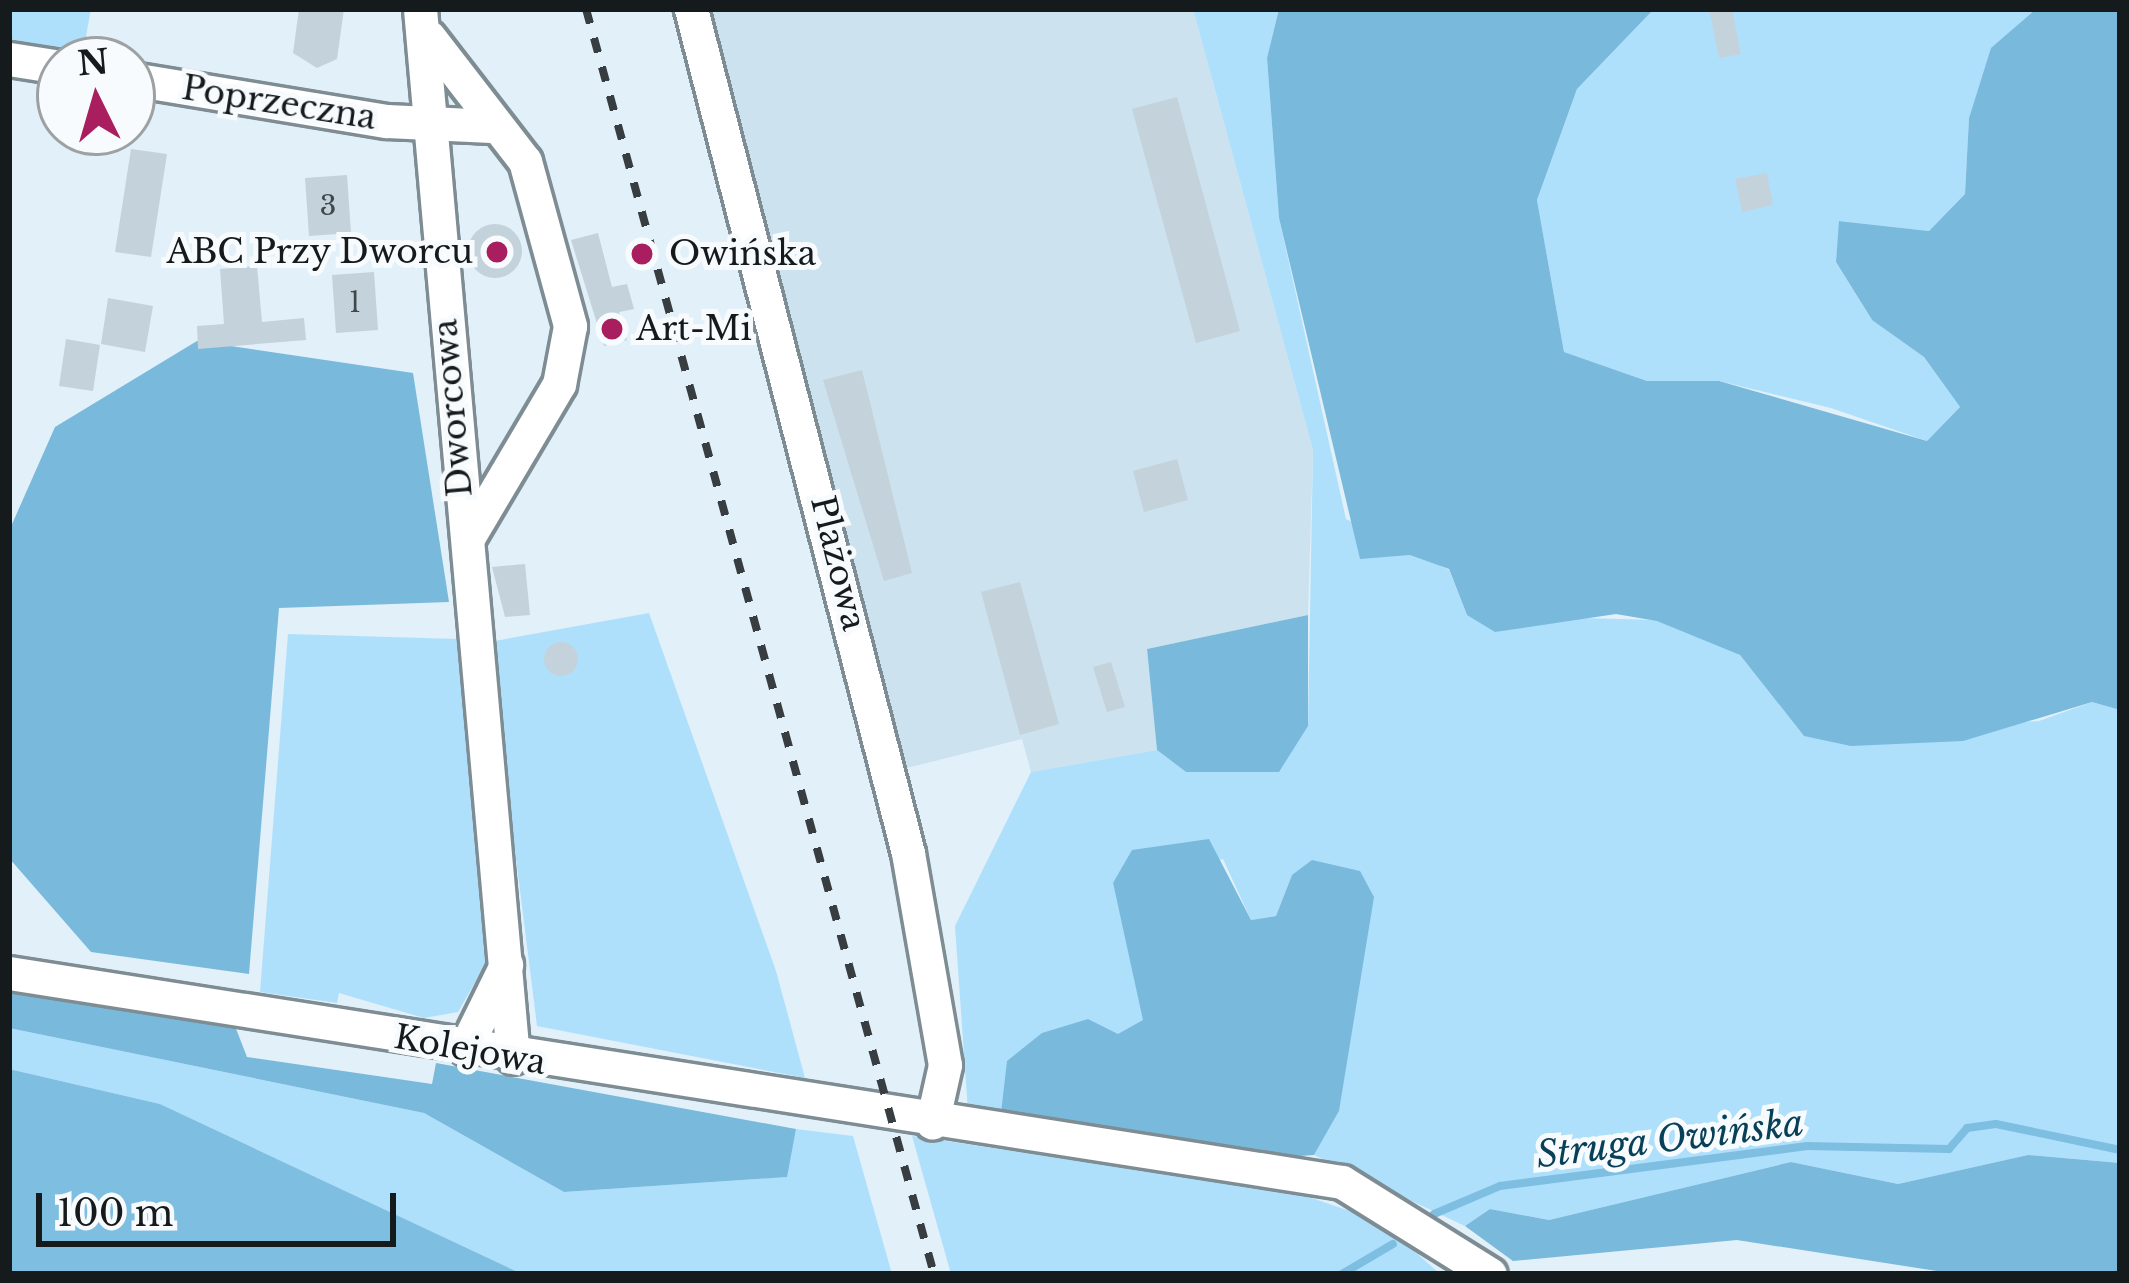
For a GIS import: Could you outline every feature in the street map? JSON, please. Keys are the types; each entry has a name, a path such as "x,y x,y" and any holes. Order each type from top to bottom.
{"street":[{"name":"Plażowa","path":"692,9 900,818 944,1048 932,1123"},
{"name":"Dworcowa","path":"420,12 466,550 508,958 513,1057"},
{"name":"Dworcowa","path":"420,12 491,126 532,178 570,326 559,384 499,474 466,550"},
{"name":"Poprzeczna","path":"156,83 427,123"},
{"path":"427,123 491,126"},
{"path":"431,167 491,126"},
{"path":"459,460 499,474"},
{"path":"465,1048 508,958"},
{"name":"Kolejowa","path":"9,973 932,1123 1342,1182 1490,1274"}],"shaded area":[{"path":"9,9 91,9 86,36 36,36 36,44 9,39"},
{"path":"700,9 1193,9 1313,450 1308,615 1147,649 1157,750 1031,772 1022,739 903,769"},
{"path":"1193,9 1279,9 1267,58 1279,218 1346,519 1449,570 1467,615 1657,620 1740,655 1804,736 2039,721 2092,702 2120,710 2120,1163 2028,1155 1898,1184 1791,1162 1549,1220 1490,1209 1465,1226 1314,1155 1339,1111 1292,875 1276,916 1251,920 1223,859 1113,883 1144,1020 1001,1113 968,1111 955,926 1031,772 1157,750 1186,772 1308,726 1313,450"},
{"path":"1279,9 1654,9 1577,89 1537,200 1564,352 1647,381 1719,381 1927,441 1960,407 1924,357 1872,320 1836,262 1839,221 1929,231 1965,194 1969,118 1991,48 2036,9 2120,9 2120,710 2092,702 1963,741 1851,746 1804,736 1740,655 1657,621 1616,614 1495,632 1467,615 1449,569 1410,555 1360,559 1279,218 1267,58"},
{"path":"1654,9 2036,9 1991,49 1969,118 1965,194 1929,231 1840,221 1836,262 1871,319 1924,357 1960,407 1927,441 1831,408 1719,381 1647,381 1564,352 1537,200 1577,89"},
{"path":"197,341 413,373 449,602 279,608 249,974 91,952 9,858 9,531 55,427"},
{"path":"649,613 776,971 805,1078 537,1026 489,642"},
{"path":"1308,615 1308,726 1279,772 1186,772 1157,750 1147,649"},
{"path":"288,634 458,639 492,953 458,1012 424,1018 339,993 337,1003 260,992"},
{"path":"1209,839 1251,920 1276,916 1292,875 1312,860 1360,871 1374,897 1339,1111 1314,1155 1272,1158 1001,1113 1007,1061 1042,1033 1088,1019 1118,1034 1143,1020 1113,883 1132,850"},
{"path":"9,988 233,1021 247,1057 432,1084 436,1063 796,1129 787,1177 564,1192 424,1113 9,1028"},
{"path":"9,1028 424,1113 564,1192 786,1177 796,1129 853,1136 892,1274 522,1274 160,1104 9,1069"},
{"path":"9,1069 160,1104 522,1274 9,1274"},
{"path":"912,1136 1297,1193 1382,1222 1440,1274 951,1274"},
{"path":"2028,1155 2120,1163 2120,1274 1956,1274 1737,1240 1513,1261 1465,1226 1490,1209 1549,1220 1791,1162 1898,1184"}],"building":[{"path":"299,9 344,9 337,59 317,68 293,53"},
{"path":"1709,9 1732,9 1741,54 1719,58"},
{"path":"1177,97 1240,331 1196,343 1132,109"},
{"path":"167,154 151,257 115,252 130,156"},
{"path":"1767,173 1773,205 1742,212 1735,179"},
{"path":"347,175 351,233 309,236 305,178"},
{"name":"ABC Przy Dworcu","path":"495,224 514,232 522,251 514,270 495,278 476,270 468,251 476,232"},
{"path":"598,233 612,287 627,284 634,309 619,312 627,340 604,346 571,240"},
{"path":"257,266 262,322 304,318 306,340 198,349 197,326 224,324 220,269"},
{"path":"374,272 378,330 336,333 332,275"},
{"path":"108,298 153,306 145,352 101,344"},
{"path":"66,339 100,345 93,391 59,386"},
{"path":"862,370 912,573 884,581 823,380"},
{"path":"1177,459 1188,500 1144,512 1133,471"},
{"path":"525,564 530,615 505,617 492,567"},
{"path":"1020,582 1059,724 1020,735 981,592"},
{"path":"561,642 573,647 578,659 573,671 561,676 549,671 544,659 549,647"},
{"path":"1111,662 1125,707 1107,712 1093,667"}],"waterway":[{"name":"Struga Owińska","path":"1434,1214 1500,1186 1807,1146 1949,1149 1967,1128 1996,1124 2120,1150"},
{"path":"1342,1274 1393,1244"}],"railway":[{"path":"586,9 934,1274"}],"place":[{"name":"ABC Przy Dworcu","path":"497,252"},
{"name":"Owińska","path":"642,254"},
{"name":"Art-Mi","path":"612,329"}]}
